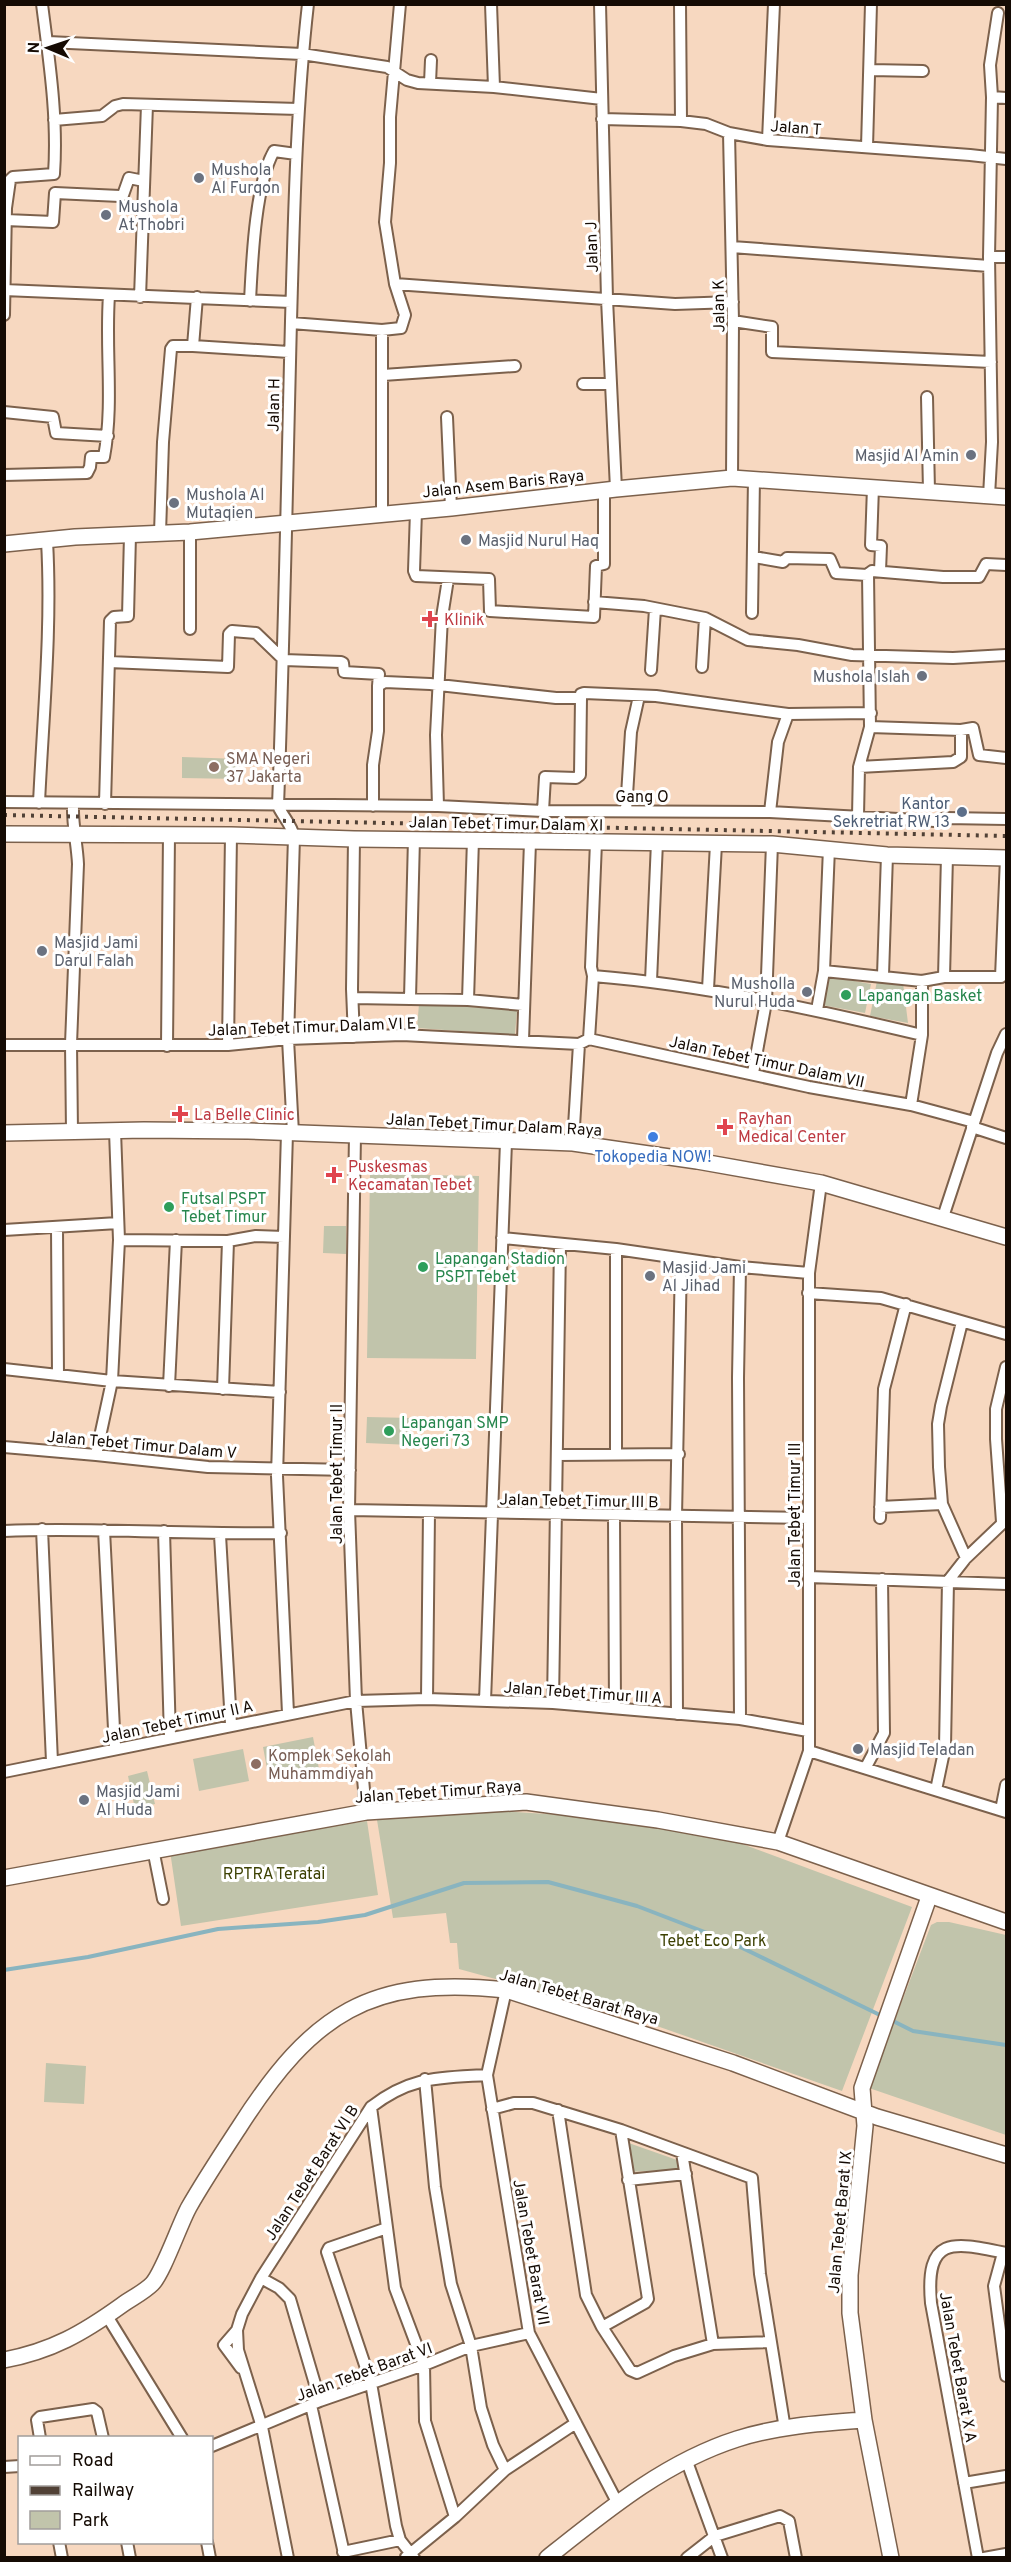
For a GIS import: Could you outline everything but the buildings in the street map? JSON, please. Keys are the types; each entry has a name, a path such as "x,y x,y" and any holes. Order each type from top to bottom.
{"street":[{"path":"4,315 5,208 10,180 13,177 54,174 54,120 48,42 42,4"},
{"name":"Jalan H","path":"278,806 284,660 289,352 296,154 302,54 308,4"},
{"path":"291,323 382,330 401,328 404,324 405,315 395,284 385,222 393,71 400,4"},
{"path":"491,4 494,87"},
{"name":"Jalan J","path":"594,602 596,566 604,564 610,489 610,384 600,4"},
{"path":"680,4 681,121"},
{"path":"768,140 774,4"},
{"path":"867,147 871,4"},
{"path":"989,496 992,442 989,261 991,49 998,13"},
{"path":"48,42 302,54 387,67 407,80 602,99"},
{"path":"430,83 431,60"},
{"path":"870,70 923,71"},
{"path":"992,97 1006,98"},
{"path":"54,120 102,117 119,105 299,109"},
{"path":"140,297 147,105"},
{"name":"Jalan T","path":"602,119 681,121 706,124 729,134 768,140 1006,159"},
{"name":"Jalan K","path":"729,134 733,302 732,478"},
{"path":"250,301 260,201 269,163 274,151 296,154"},
{"path":"6,220 53,222 55,193 120,196 123,195 129,178 144,181"},
{"path":"732,247 989,261 1006,257"},
{"path":"395,284 675,304 733,302"},
{"path":"5,290 291,302"},
{"path":"4,475 87,473 91,457 104,456 108,436 110,388 106,326 109,296"},
{"path":"194,346 197,297"},
{"path":"733,321 772,327 772,352 991,362"},
{"path":"382,330 382,514"},
{"path":"160,533 163,442 173,346 289,352"},
{"path":"383,375 516,366"},
{"path":"583,384 610,384"},
{"path":"927,397 929,491"},
{"path":"4,412 53,417 56,433 108,436"},
{"path":"447,417 451,508"},
{"name":"Jalan Asem Baris Raya","path":"5,543 75,537 190,532 451,508 610,489 732,478 1006,497"},
{"path":"752,613 754,478"},
{"path":"873,487 871,545 881,546 880,571"},
{"path":"416,511 415,575 423,578 489,579 490,611 594,617 594,602 705,618 748,640 798,645 852,655 946,658 1006,655"},
{"path":"190,532 190,629"},
{"path":"105,804 110,621 114,617 128,616 130,535"},
{"path":"39,803 48,647 47,541"},
{"path":"754,558 783,562 787,558 830,559 836,573 867,575 872,571 880,571 943,577 979,577 986,564 1006,565"},
{"path":"858,816 859,767 870,726 867,575"},
{"path":"438,806 436,735 438,687 442,617 448,579"},
{"path":"651,670 655,609"},
{"path":"702,668 705,618"},
{"path":"109,662 228,667 229,634 232,631 256,633 284,660 342,663 344,672 380,674 378,731 373,765 373,806"},
{"path":"378,686 386,681 556,698 581,698"},
{"path":"543,811 545,777 576,778 580,775 581,694 584,693 639,696 788,714 870,713"},
{"path":"626,811 631,732 639,696"},
{"path":"770,812 778,742 788,714"},
{"path":"870,726 961,730 973,728 979,755 1006,758"},
{"path":"859,767 953,762 960,757 961,730"},
{"name":"Gang O","path":"4,802 438,806 543,811 770,812 935,821 946,818 1006,819"},
{"path":"72,1132 77,876 77,840 73,835 73,803"},
{"path":"278,806 285,820 293,828 294,837 288,1040 290,1133 284,1237 277,1468 288,1713"},
{"name":"Jalan Tebet Timur Dalam XI","path":"4,834 169,834 530,842 772,844 887,855 1006,858"},
{"path":"166,1046 169,834"},
{"path":"228,1046 231,835"},
{"path":"410,998 414,838"},
{"path":"354,839 354,1037"},
{"path":"468,1000 473,839"},
{"path":"522,1040 530,842"},
{"path":"651,981 657,842"},
{"path":"573,1143 593,976 591,967 596,843"},
{"path":"708,989 716,843"},
{"path":"753,1073 766,1002 772,844"},
{"path":"817,1010 824,970 829,848"},
{"path":"883,975 887,855"},
{"path":"944,977 947,856"},
{"path":"824,970 922,981 944,977 1004,982 1006,858"},
{"path":"593,976 708,989 817,1010 922,1035"},
{"path":"911,1105 922,1035 922,981"},
{"path":"353,998 468,1000 523,1005"},
{"path":"943,1217 997,1053 1006,1034"},
{"name":"Jalan Tebet Timur Dalam VI E","path":"4,1045 228,1046 288,1040 402,1035 555,1043"},
{"name":"Jalan Tebet Timur Dalam VII","path":"555,1043 584,1041 911,1105 1006,1138"},
{"path":"96,1455 112,1381 119,1240 115,1131"},
{"name":"Jalan Tebet Timur Dalam Raya","path":"4,1133 115,1131 290,1133 573,1143 698,1161 821,1183 1006,1237"},
{"name":"Jalan Tebet Timur II","path":"355,1135 350,1510 356,1701 366,1812"},
{"path":"485,1701 506,1142"},
{"name":"Jalan Tebet Timur III","path":"778,1842 809,1750 807,1731 808,1293 821,1183"},
{"path":"4,1230 118,1223"},
{"path":"57,1228 58,1375"},
{"path":"119,1240 228,1241 256,1236 284,1237"},
{"path":"502,1238 616,1249 740,1268 809,1273"},
{"path":"169,1386 176,1240"},
{"path":"223,1389 228,1241"},
{"path":"553,1703 560,1245"},
{"path":"616,1249 616,1454"},
{"path":"677,1714 676,1516 681,1259"},
{"path":"740,1268 738,1378 740,1719"},
{"path":"808,1293 869,1296 906,1304 1006,1334"},
{"path":"906,1304 884,1389 880,1513 942,1504"},
{"path":"962,1322 944,1388 938,1424 942,1504 966,1558"},
{"path":"936,1790 945,1747 948,1581 966,1558 1004,1521 1001,1439 996,1409 1006,1367"},
{"path":"4,1369 169,1386 280,1392"},
{"name":"Jalan Tebet Timur Dalam V","path":"4,1447 208,1467 350,1470"},
{"path":"557,1455 679,1454"},
{"name":"Jalan Tebet Timur III B","path":"350,1510 809,1518"},
{"path":"427,1699 429,1512"},
{"path":"614,1516 615,1708"},
{"path":"42,1529 52,1762"},
{"path":"4,1531 104,1530 220,1535 281,1533"},
{"path":"104,1530 115,1749"},
{"path":"164,1532 170,1737"},
{"path":"220,1535 231,1724"},
{"path":"809,1577 1006,1584"},
{"path":"866,1767 884,1733 882,1579"},
{"name":"Jalan Tebet Timur III A","path":"356,1701 427,1699 553,1703 740,1719 807,1731"},
{"name":"Jalan Tebet Timur II A","path":"4,1772 231,1724 356,1701"},
{"path":"809,1750 1004,1811 1006,1785"},
{"name":"Jalan Tebet Timur Raya","path":"4,1878 366,1812 526,1802 658,1820 778,1842 929,1897 1006,1922"},
{"path":"153,1850 163,1899"},
{"name":"Jalan Tebet Barat IX","path":"891,2558 864,2420 850,2313 850,2275 865,2113 862,2088 929,1897"},
{"name":"Jalan Tebet Barat Raya","path":"4,2360 51,2348 71,2340 154,2283 189,2207 242,2123 284,2064 318,2029 364,2003 416,1988 473,1986 506,1990 733,2063 865,2113 1006,2155"},
{"name":"Jalan Tebet Barat VII","path":"506,1990 487,2075 529,2333 617,2502"},
{"name":"Jalan Tebet Barat VI B","path":"288,2558 262,2427 246,2374 224,2345 237,2330 242,2314 261,2277 371,2107 391,2092 425,2079 487,2075"},
{"path":"425,2079 435,2187 451,2284 471,2346 481,2408 493,2445 505,2470"},
{"path":"492,2109 514,2103 533,2103 621,2130 752,2178 760,2274 785,2429"},
{"path":"371,2107 395,2288 424,2365 426,2421 455,2517"},
{"path":"558,2110 586,2295 602,2327 633,2372 638,2373 674,2356 713,2344 770,2342"},
{"path":"602,2327 645,2303 648,2299 621,2130"},
{"path":"682,2152 713,2344"},
{"path":"628,2181 686,2174"},
{"path":"387,2228 327,2250 371,2383 376,2421 400,2540 410,2556 505,2470 576,2423"},
{"name":"Jalan Tebet Barat X A","path":"978,2558 932,2303 930,2270 934,2259 952,2246 981,2247 1005,2253"},
{"path":"1005,2253 994,2286 1006,2376"},
{"path":"261,2277 279,2288 290,2299 316,2403 344,2555 400,2540"},
{"path":"107,2316 181,2436"},
{"name":"Jalan Tebet Barat VI","path":"213,2446 316,2403 471,2346 529,2333"},
{"path":"40,2436 37,2420 40,2417 93,2409 97,2412 103,2436"},
{"path":"547,2558 617,2502 686,2459 740,2438 785,2429 864,2420"},
{"path":"686,2459 722,2558"},
{"path":"964,2483 1006,2476"},
{"path":"687,2558 715,2536 780,2516 789,2521 796,2558"},
{"path":"984,2558 1006,2554"}],"green space":[{"path":"182,757 240,759 239,779 182,778"},
{"name":"Lapangan Basket","path":"827,976 871,984 865,1013 822,1005"},
{"path":"877,981 903,983 908,1023 870,1016"},
{"path":"419,1004 517,1010 515,1035 417,1028"},
{"name":"Lapangan Stadion PSPT Tebet","path":"370,1174 479,1176 476,1359 367,1358"},
{"path":"324,1226 346,1226 346,1254 323,1253"},
{"name":"Lapangan SMP Negeri 73","path":"367,1417 412,1418 411,1445 366,1443"},
{"path":"313,1737 319,1769 269,1779 263,1747"},
{"path":"243,1749 249,1781 199,1791 193,1759"},
{"path":"147,1771 155,1804 135,1809 128,1776"},
{"name":"Tebet Eco Park","path":"483,1810 593,1817 726,1838 912,1907 842,2091 617,2012 459,1969 457,1943 450,1943 446,1913 393,1918 377,1820"},
{"name":"RPTRA Teratai","path":"367,1821 378,1895 181,1926 170,1851"},
{"path":"937,1922 949,1922 1006,1935 1006,2135 869,2088 931,1925"},
{"path":"46,2063 86,2066 84,2104 44,2102"},
{"path":"623,2141 680,2161 683,2169 629,2172"}],"waterway":[{"path":"4,1970 88,1957 218,1929 318,1922 365,1915 464,1883 548,1882 637,1906 728,1941 884,2017"},
{"path":"891,2020 913,2031 1006,2045"}],"railway":[{"path":"4,815 1006,836"}],"place":[{"name":"Mushola Al Furqon","path":"199,178"},
{"name":"Mushola At Thobri","path":"106,215"},
{"name":"Masjid Al Amin","path":"971,455"},
{"name":"Mushola Al Mutaqien","path":"174,503"},
{"name":"Masjid Nurul Haq","path":"466,540"},
{"name":"Klinik","path":"430,619"},
{"name":"Mushola Islah","path":"922,676"},
{"name":"SMA Negeri 37 Jakarta","path":"214,767"},
{"name":"Kantor Sekretriat RW 13","path":"962,812"},
{"name":"Masjid Jami Darul Falah","path":"42,951"},
{"name":"Musholla Nurul Huda","path":"807,992"},
{"name":"Lapangan Basket","path":"846,995"},
{"name":"La Belle Clinic","path":"180,1114"},
{"name":"Rayhan Medical Center","path":"725,1127"},
{"name":"Tokopedia NOW!","path":"653,1137"},
{"name":"Puskesmas Kecamatan Tebet","path":"334,1175"},
{"name":"Futsal PSPT Tebet Timur","path":"169,1207"},
{"name":"Lapangan Stadion PSPT Tebet","path":"423,1267"},
{"name":"Masjid Jami Al Jihad","path":"650,1276"},
{"name":"Lapangan SMP Negeri 73","path":"389,1431"},
{"name":"Masjid Teladan","path":"858,1749"},
{"name":"Komplek Sekolah Muhammdiyah","path":"256,1764"},
{"name":"Masjid Jami Al Huda","path":"84,1800"}]}
